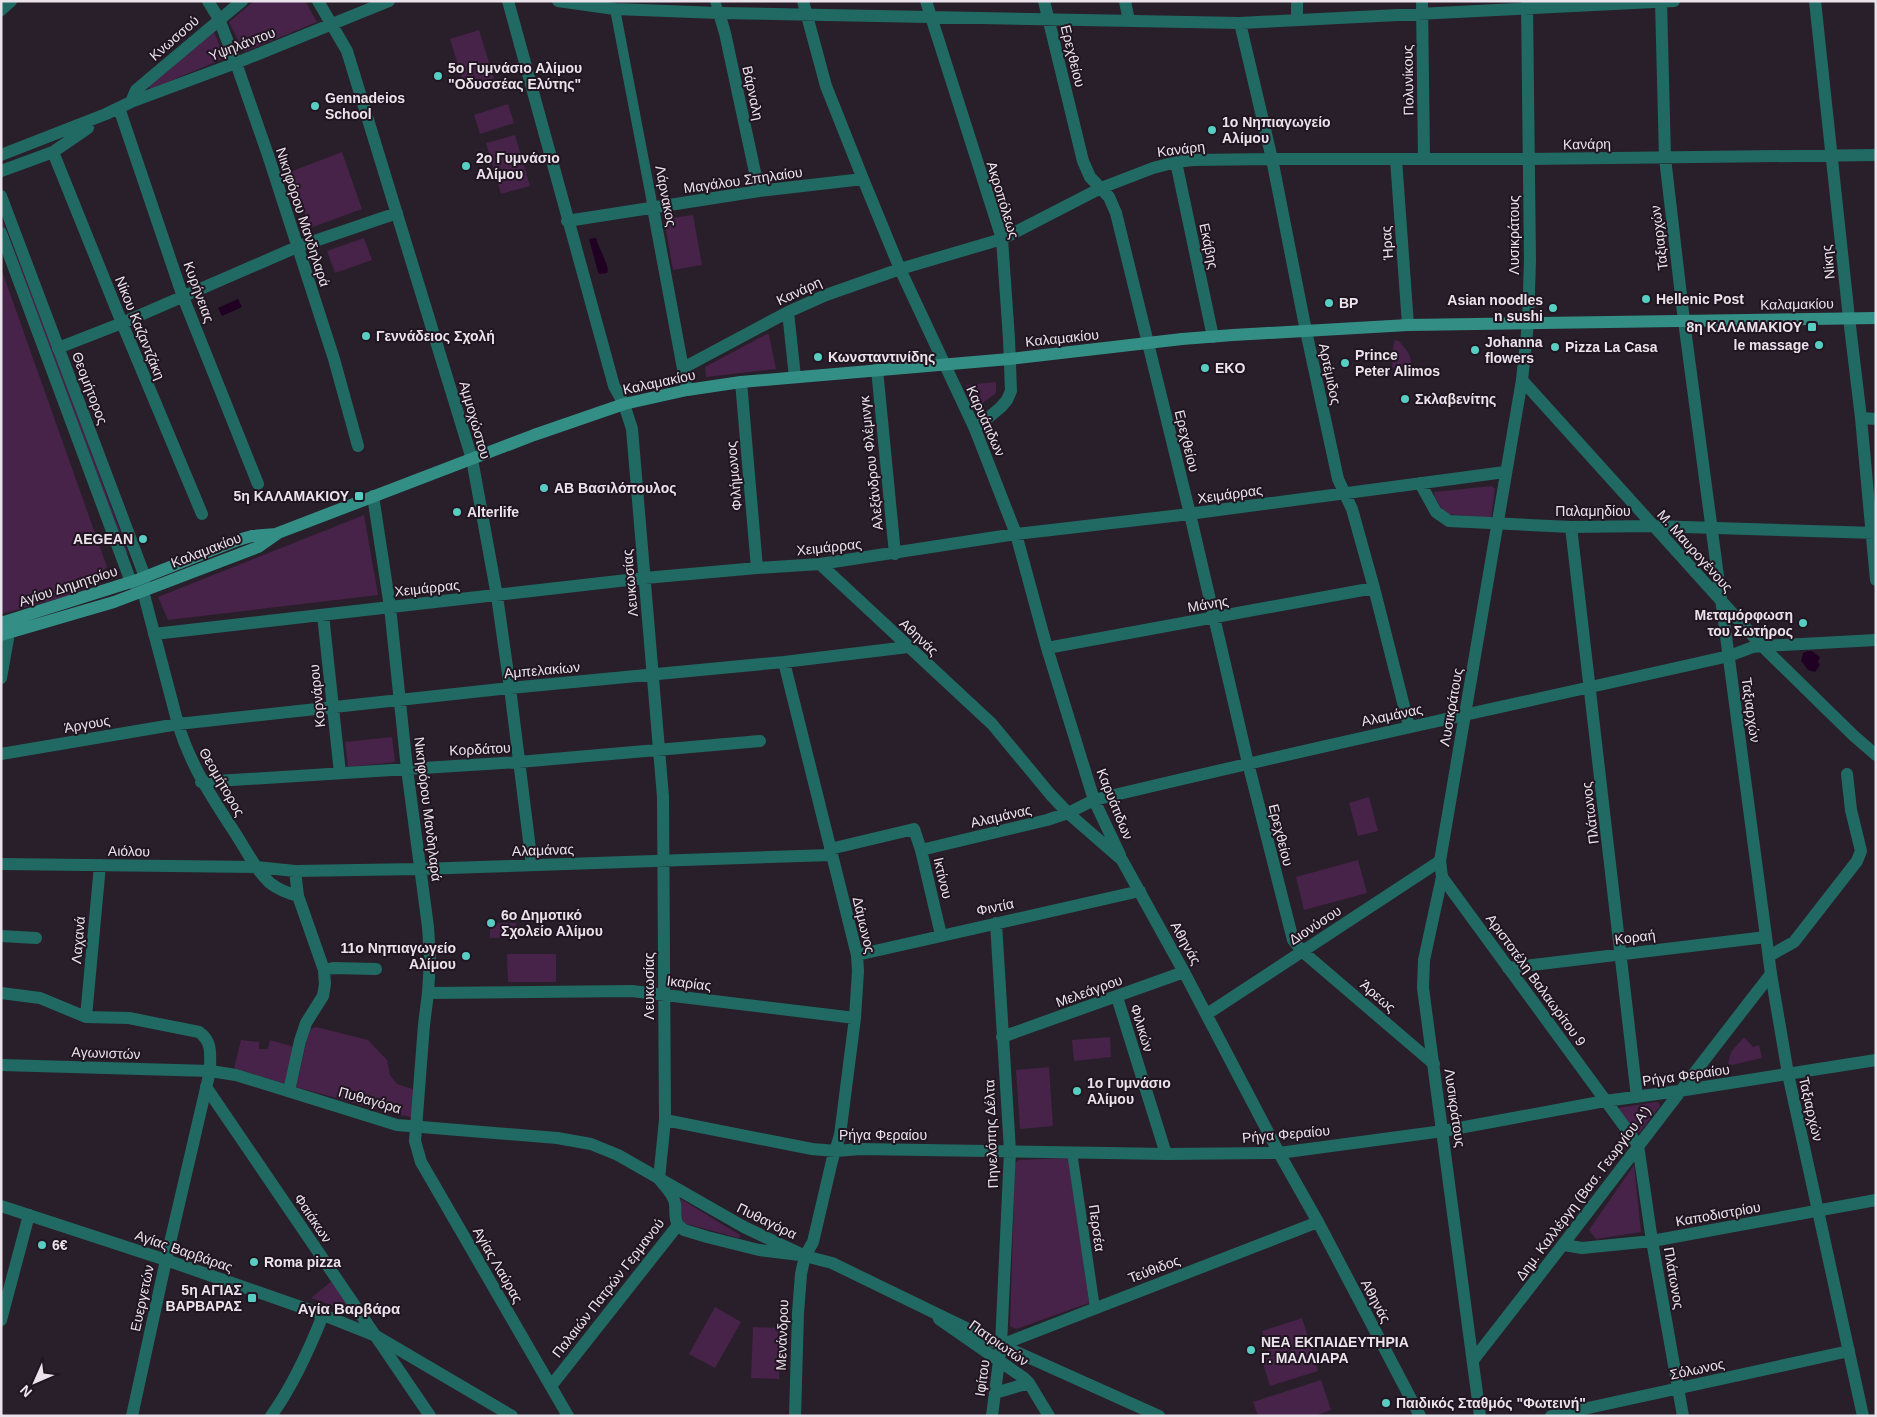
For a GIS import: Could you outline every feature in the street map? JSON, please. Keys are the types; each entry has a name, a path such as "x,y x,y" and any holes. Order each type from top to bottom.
{"main road":[{"name":"Καλαμακίου","path":"144,577 245,538 278,533 534,435 624,404 688,390 741,382 1009,359 1213,337 1408,325 1876,318"},
{"name":"Καλαμακίου","path":"143,591 258,547 278,533"},
{"name":"Αγίου Δημητρίου","path":"4,628 144,577"},
{"name":"Αγίου Δημητρίου","path":"4,628 114,602 143,591"}],"street":[{"path":"1,10 11,1"},
{"name":"Νικηφόρου Μανδηλαρά","path":"208,1 219,19 236,63 334,359 358,446"},
{"name":"Κνωσσού","path":"125,105 136,90 242,1"},
{"name":"Αμμοχώστου","path":"318,1 347,51 472,459 497,596 532,865"},
{"name":"Υψηλάντου","path":"1,155 389,1"},
{"name":"Λευκωσίας","path":"508,1 567,221 614,386 624,404 632,429 660,751 664,860 666,1120 659,1179"},
{"path":"558,1 615,9 717,7 806,15 1049,21 1240,23 1421,14 1527,6 1674,1"},
{"name":"Καρυάτιδων","path":"803,1 826,86 900,268 974,429 1016,534 1047,648 1094,800 1122,860"},
{"name":"Ακροπόλεως","path":"926,1 1002,239 1011,391 1001,407 974,429"},
{"name":"Ερεχθείου","path":"1044,1 1083,161 1090,177 1109,197 1116,213 1190,514 1248,763 1293,940 1303,952"},
{"path":"1125,1 1129,21"},
{"path":"1296,1 1297,20"},
{"name":"Πολυνίκους","path":"1422,1 1424,159"},
{"name":"Νίκης","path":"1815,1 1874,532 1876,580"},
{"name":"Ταξιαρχών","path":"1661,2 1665,158 1684,321 1771,974 1788,1074 1863,1416"},
{"name":"Λυσικράτους","path":"1480,1416 1474,1359 1423,988 1424,960 1442,877 1440,861 1522,380 1528,323 1530,260 1527,6"},
{"name":"Βάρναλη","path":"717,7 725,33 759,191"},
{"name":"Λάρνακος","path":"615,9 688,390"},
{"name":"Αρτέμιδος","path":"1240,23 1272,159 1338,479 1352,509 1409,726"},
{"name":"Κυρήνειας","path":"125,105 183,296 258,484"},
{"name":"Υψηλάντου","path":"1,171 53,152 106,114"},
{"name":"Νίκου Καζαντζάκη","path":"53,152 122,324 202,514"},
{"name":"Κανάρη","path":"683,368 788,312 826,295 900,268 1002,239 1101,188 1153,168 1176,162 1272,159 1665,158 1876,154"},
{"name":"Ήρας","path":"1396,159 1408,325"},
{"name":"Εκάβης","path":"1176,162 1213,337"},
{"name":"Μαγάλου Σπηλαίου","path":"567,221 759,191 864,179"},
{"name":"Θεομήτορος","path":"1,196 144,577 143,591 178,724 190,758 202,782 256,867 269,882 282,892 298,896"},
{"path":"58,348 122,324 297,247 397,213"},
{"name":"Θεομήτορος","path":"1,233 131,582"},
{"path":"788,312 795,377"},
{"name":"Αλεξάνδρου Φλέμινγκ","path":"877,370 896,554"},
{"name":"Μ. Μαυρογένους","path":"1522,380 1722,604 1762,646 1876,755"},
{"name":"Φιλήμωνος","path":"741,382 757,568"},
{"path":"1861,418 1876,419"},
{"name":"Χειμάρρας","path":"154,634 645,578 820,564 896,554 1016,534 1190,514 1505,472"},
{"name":"Παλαμηδίου","path":"1420,483 1436,512 1442,518 1449,521 1571,526 1652,526 1874,532"},
{"name":"Νικηφόρου Μανδηλαρά","path":"373,496 390,607 407,769 428,926 430,958 417,1126"},
{"name":"Πλάτωνος","path":"1571,526 1638,1097"},
{"name":"Αθηνάς","path":"820,564 992,724 1068,813 1122,860 1207,1014 1420,1416"},
{"path":"131,582 143,591"},
{"name":"Μάνης","path":"1047,648 1374,588"},
{"name":"Κορνάρου","path":"323,615 340,773"},
{"path":"1,678 8,639 4,628"},
{"name":"Αλαμάνας","path":"921,850 1047,820 1068,813 1094,800 1409,726 1464,716 1729,656 1753,647 1876,640"},
{"name":"Αμπελακίων","path":"178,724 510,688 784,662 908,647"},
{"name":"Δάμωνος","path":"784,662 857,954 858,971 855,1018 840,1135 813,1242 805,1256"},
{"name":"Άργους","path":"1,754 178,724"},
{"name":"Κορδάτου","path":"202,782 519,762 760,741"},
{"path":"1769,956 1794,942 1857,861 1861,851 1851,810 1847,774"},
{"name":"Αλαμάνας","path":"256,867 295,871 420,869 831,852 914,829"},
{"name":"Ικτίνου","path":"914,829 921,850 941,934"},
{"name":"Διονύσου","path":"1207,1014 1440,861"},
{"name":"Αιόλου","path":"1,864 256,867"},
{"name":"Λαχανά","path":"86,1017 100,865"},
{"path":"289,1091 300,1040 306,1024 323,996 326,984 324,970 298,896 295,871"},
{"name":"Αριστοτέλη Βαλαωρίτου 9","path":"1442,877 1638,1145"},
{"name":"Φιντία","path":"857,954 1140,891"},
{"name":"Πηνελόπης Δέλτα","path":"996,922 1010,1151 1001,1344"},
{"path":"1,936 36,938"},
{"name":"Κοραή","path":"1508,968 1766,937"},
{"name":"Άρεως","path":"1303,952 1434,1064"},
{"path":"324,970 333,968 376,969"},
{"name":"Μελεάγρου","path":"1002,1037 1184,972"},
{"name":"Δημ. Καλλέργη (Βασ. Γεωργίου Α')","path":"1474,1359 1564,1246 1638,1145 1771,974"},
{"name":"Ικαρίας","path":"428,992 623,991 664,994 855,1018"},
{"path":"1,993 40,998 86,1017 129,1018 199,1032 207,1039 211,1048 210,1070"},
{"name":"Φιλικών","path":"1117,997 1166,1154"},
{"name":"Ρήγα Φεραίου","path":"666,1120 836,1151 860,1149 1166,1154 1279,1153 1443,1131 1605,1101 1679,1092 1876,1060"},
{"name":"Αγωνιστών","path":"1,1065 210,1070"},
{"name":"Πυθαγόρα","path":"210,1070 236,1075 397,1125 557,1138 591,1144 618,1155 744,1227 805,1256"},
{"name":"Ευεργετών","path":"132,1416 210,1070"},
{"name":"Φαιάκων","path":"206,1087 430,1416"},
{"name":"Αγίας Λαύρας","path":"417,1126 415,1140 421,1162 568,1416"},
{"name":"Πλάτωνος","path":"1638,1145 1652,1241 1682,1416"},
{"name":"Περσέα","path":"1072,1152 1095,1308"},
{"name":"Παλαιών Πατρών Γερμανού","path":"551,1386 678,1225 672,1195 659,1179"},
{"name":"Καποδιστρίου","path":"1564,1246 1582,1248 1652,1241 1876,1200"},
{"name":"Αγίας Βαρβάρας","path":"1,1206 166,1260 376,1336 512,1416"},
{"path":"1,1320 29,1215"},
{"name":"Τεύθιδος","path":"1001,1344 1318,1222"},
{"name":"Πυθαγόρα","path":"678,1225 684,1230 759,1250 805,1256 832,1263 1001,1344 1159,1416"},
{"name":"Μενάνδρου","path":"795,1416 798,1313 801,1274 805,1256"},
{"name":"Πατριωτών","path":"920,1306 1019,1374 1029,1383 1049,1416"},
{"path":"272,1416 313,1341 323,1316"},
{"name":"Ιφίτου","path":"992,1416 1001,1344"},
{"name":"Σόλωνος","path":"1551,1416 1849,1351"},
{"path":"995,1393 1029,1383"}],"shaded area":[{"path":"254,1 305,1 317,22 244,52 229,22"},
{"path":"479,30 494,79 465,88 450,39"},
{"path":"214,32 225,58 151,89 148,86"},
{"path":"508,104 514,123 480,134 474,115"},
{"path":"515,135 530,186 501,194 486,143"},
{"path":"342,152 362,209 310,228 290,172"},
{"path":"693,215 702,265 673,270 664,219"},
{"path":"1,217 51,342 128,553 125,554 1,224"},
{"path":"364,238 372,260 335,273 327,251"},
{"path":"596,238 607,265 607,273 600,274 598,272 589,239"},
{"path":"1,268 107,567 98,582 78,591 79,593 1,614"},
{"path":"238,299 242,307 222,316 218,308"},
{"path":"767,334 769,335 776,369 706,377 705,367"},
{"path":"1395,340 1399,341 1411,358 1408,370 1397,371 1392,367"},
{"path":"996,382 996,393 976,408 966,385"},
{"path":"1492,486 1495,489 1491,518 1445,514 1434,492"},
{"path":"364,515 378,595 168,620 158,597"},
{"path":"1812,651 1820,657 1818,662 1820,665 1815,672 1808,670 1801,661 1803,653"},
{"path":"392,737 395,762 348,767 345,742"},
{"path":"1369,797 1378,831 1358,836 1349,803"},
{"path":"1358,860 1367,893 1304,910 1296,877"},
{"path":"490,923 516,923 517,937 490,938"},
{"path":"507,954 556,954 556,982 508,982"},
{"path":"316,1027 368,1040 387,1060 390,1075 397,1084 415,1090 412,1117 296,1087 309,1030"},
{"path":"1110,1037 1111,1057 1074,1061 1072,1040"},
{"path":"1744,1037 1753,1047 1759,1045 1762,1058 1732,1065 1728,1064 1731,1052"},
{"path":"241,1040 259,1042 259,1049 268,1049 270,1040 294,1047 286,1084 234,1068"},
{"path":"1049,1067 1053,1126 1020,1129 1016,1070"},
{"path":"1656,1102 1660,1106 1640,1132 1635,1135 1618,1108"},
{"path":"1067,1158 1070,1162 1089,1303 1016,1329 1010,1326 1015,1164 1018,1160"},
{"path":"1634,1165 1641,1232 1596,1239 1589,1230"},
{"path":"679,1198 740,1235 739,1238 683,1223"},
{"path":"332,1281 350,1306 349,1309 346,1310 311,1298"},
{"path":"715,1307 741,1322 715,1368 689,1354"},
{"path":"1302,1318 1310,1343 1270,1356 1262,1331"},
{"path":"753,1327 781,1328 779,1379 751,1378"},
{"path":"1310,1344 1318,1371 1270,1386 1262,1360"},
{"path":"1321,1380 1331,1410 1314,1416 1258,1416 1253,1402"}],"place":[{"name":"5ο Γυμνάσιο Αλίμου \"Οδυσσέας Ελύτης\"","path":"438,76"},
{"name":"Gennadeios School","path":"315,106"},
{"name":"1o Νηπιαγωγείο Αλίμου","path":"1212,130"},
{"name":"2ο Γυμνάσιο Αλίμου","path":"466,166"},
{"name":"Hellenic Post","path":"1646,299"},
{"name":"BP","path":"1329,303"},
{"name":"Asian noodles n sushi","path":"1553,308"},
{"name":"8η ΚΑΛΑΜΑΚΙΟΥ","path":"1812,327"},
{"name":"Γεννάδειος Σχολή","path":"366,336"},
{"name":"le massage","path":"1819,345"},
{"name":"Pizza La Casa","path":"1555,347"},
{"name":"Johanna flowers","path":"1475,350"},
{"name":"Κωνσταντινίδης","path":"818,357"},
{"name":"Prince Peter Alimos","path":"1345,363"},
{"name":"EKO","path":"1205,368"},
{"name":"Σκλαβενίτης","path":"1405,399"},
{"name":"ΑΒ Βασιλόπουλος","path":"544,488"},
{"name":"5η ΚΑΛΑΜΑΚΙΟΥ","path":"359,496"},
{"name":"Alterlife","path":"457,512"},
{"name":"AEGEAN","path":"143,539"},
{"name":"Μεταμόρφωση του Σωτήρος","path":"1803,623"},
{"name":"6ο Δημοτικό Σχολείο Αλίμου","path":"491,923"},
{"name":"11ο Νηπιαγωγείο Αλίμου","path":"466,956"},
{"name":"1ο Γυμνάσιο Αλίμου","path":"1077,1091"},
{"name":"6€","path":"42,1245"},
{"name":"Roma pizza","path":"254,1262"},
{"name":"5η ΑΓΙΑΣ ΒΑΡΒΑΡΑΣ","path":"252,1298"},
{"name":"ΝΕΑ ΕΚΠΑΙΔΕΥΤΗΡΙΑ Γ. ΜΑΛΛΙΑΡΑ","path":"1251,1350"},
{"name":"Παιδικός Σταθμός \"Φωτεινή\"","path":"1386,1403"}],"district":[{"name":"Αγία Βαρβάρα","path":"349,1308"}]}
